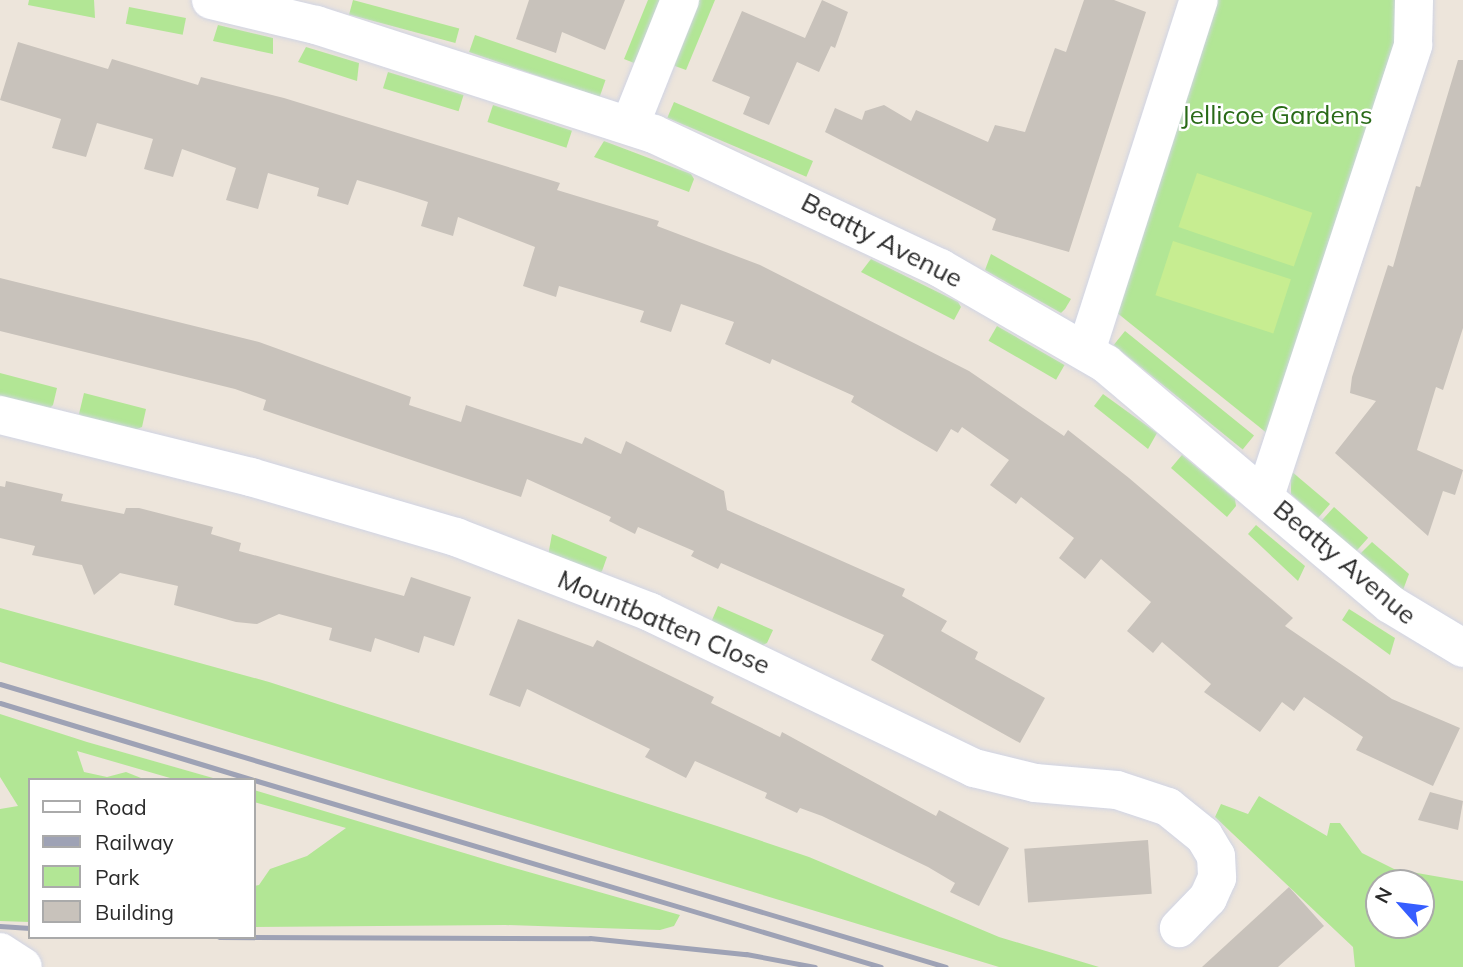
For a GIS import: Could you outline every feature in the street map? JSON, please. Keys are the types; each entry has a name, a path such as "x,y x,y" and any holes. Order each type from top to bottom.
{"street":[{"name":"Beatty Avenue","path":"211,0 254,4 630,125 739,170 928,262 1086,351 1265,496 1390,604 1463,648"},
{"path":"630,125 680,0"},
{"path":"1086,351 1199,0"},
{"path":"1265,496 1413,45 1414,0"},
{"name":"Mountbatten Close","path":"0,415 263,480 456,537 650,612 974,768 1035,783 1117,790 1168,807 1204,836 1216,856 1217,878 1208,898 1179,928"},
{"path":"0,952 23,967"}],"green space":[{"path":"29,0 94,0 95,18 28,5"},
{"path":"353,0 459,28 455,43 349,14"},
{"path":"648,0 665,0 634,63 624,59"},
{"path":"697,0 715,0 686,70 675,66 673,59"},
{"name":"Jellicoe Gardens","path":"1215,0 1399,0 1402,18 1268,434 1116,312"},
{"path":"129,7 186,18 183,35 126,24"},
{"path":"218,25 273,38 273,54 213,41"},
{"path":"475,35 605,80 600,97 469,52"},
{"path":"306,47 359,63 357,81 298,62"},
{"path":"388,72 464,95 459,111 383,88"},
{"path":"674,102 813,161 806,177 667,118"},
{"path":"493,105 572,131 566,148 487,122"},
{"path":"604,141 691,174 694,179 689,192 594,157"},
{"path":"1197,173 1312,213 1294,267 1178,227"},
{"path":"1173,241 1291,279 1273,334 1155,295"},
{"path":"991,254 1071,299 1065,309 1061,313 985,270"},
{"path":"871,259 958,302 961,307 954,320 861,272"},
{"path":"997,326 1065,365 1056,380 988,341"},
{"path":"1125,331 1254,435 1243,449 1114,345"},
{"path":"0,373 57,388 53,405 48,410 0,398"},
{"path":"84,393 146,409 142,427 135,430 83,417 79,414"},
{"path":"1103,394 1157,433 1148,449 1094,406"},
{"path":"1182,455 1235,499 1236,506 1227,517 1171,468"},
{"path":"1291,471 1330,504 1318,518 1291,494"},
{"path":"1334,507 1368,538 1355,552 1321,521"},
{"path":"1256,525 1305,566 1298,581 1248,534"},
{"path":"552,534 607,557 602,571 597,576 548,556"},
{"path":"1372,542 1409,574 1403,590 1359,555"},
{"path":"718,606 773,630 767,643 761,646 716,626 712,620"},
{"path":"0,608 269,682 717,826 809,857 999,937 1099,967 999,967 0,662"},
{"path":"1349,609 1395,638 1390,655 1342,620"},
{"path":"0,714 213,778 170,778 77,751 84,772 107,777 126,772 141,778 28,778 28,922 0,921 0,809 18,806 0,777"},
{"path":"256,791 680,915 674,926 660,930 505,925 256,927 256,886 270,869 307,856 346,828 256,803"},
{"path":"1259,796 1327,836 1330,823 1340,823 1362,853 1394,869 1365,869 1365,939 1435,939 1435,876 1463,881 1463,967 1355,967 1353,947 1215,817 1221,804 1248,814"}],"building":[{"path":"529,0 625,0 605,50 562,32 556,53 516,39"},
{"path":"822,0 848,12 835,48 831,46 819,72 797,62 769,125 743,114 750,97 712,81 742,11 805,38"},
{"path":"1084,0 1114,0 1146,12 1069,252 992,230 996,219 825,132 835,108 862,120 865,111 884,105 911,121 916,110 988,142 995,125 1025,132 1055,48 1066,52"},
{"path":"18,42 108,69 112,59 198,85 201,77 284,98 560,183 557,190 659,221 657,226 760,265 969,371 1064,436 1068,430 1129,478 1293,618 1285,626 1392,699 1460,728 1433,786 1356,750 1363,737 1304,697 1294,711 1282,702 1260,732 1204,692 1211,684 1162,642 1153,653 1127,631 1151,602 1101,559 1085,579 1059,558 1074,538 1021,497 1016,504 990,485 1009,460 962,427 958,433 951,429 937,452 851,402 854,396 772,359 770,364 725,344 734,322 681,304 671,332 640,322 644,311 559,286 556,297 523,286 535,247 458,217 453,236 421,226 428,202 394,191 357,180 348,205 317,196 319,188 268,173 258,209 226,200 236,168 182,149 173,177 144,169 153,139 97,123 86,157 52,148 61,119 0,100"},
{"path":"1458,60 1463,60 1463,328 1443,390 1436,387 1417,450 1463,470 1455,495 1443,491 1428,536 1335,453 1376,401 1350,393 1352,377 1388,265 1393,267 1416,186 1420,187"},
{"path":"0,278 259,342 411,397 409,405 461,422 466,405 582,444 585,437 621,454 626,441 724,491 727,510 905,589 902,596 947,621 941,631 978,652 975,659 1045,698 1020,743 871,660 884,635 721,563 718,569 691,556 694,551 638,527 635,534 609,521 611,517 527,479 521,497 263,410 266,400 235,389 0,331"},
{"path":"6,481 63,494 61,501 124,514 126,508 139,508 213,527 211,534 241,543 239,551 404,596 411,577 471,597 454,646 424,636 419,653 375,638 371,652 329,640 332,628 279,614 257,624 236,622 174,605 178,586 120,573 94,595 82,565 32,555 35,546 0,538 0,486 5,487"},
{"path":"518,619 593,647 597,640 714,697 711,703 780,737 782,732 936,816 939,810 1009,848 979,906 950,892 955,883 928,867 822,816 800,808 797,813 765,798 767,793 695,761 686,778 645,757 650,749 527,689 520,707 489,695"},
{"path":"1430,792 1463,801 1458,830 1418,820"},
{"path":"1148,840 1152,894 1028,903 1024,849"},
{"path":"1289,887 1324,926 1278,967 1202,967"}],"railway":[{"path":"0,684 946,967"},
{"path":"0,703 246,778"},
{"path":"256,781 881,967"},
{"path":"0,926 28,928"},
{"path":"256,937 590,938 746,954 815,967"}]}
